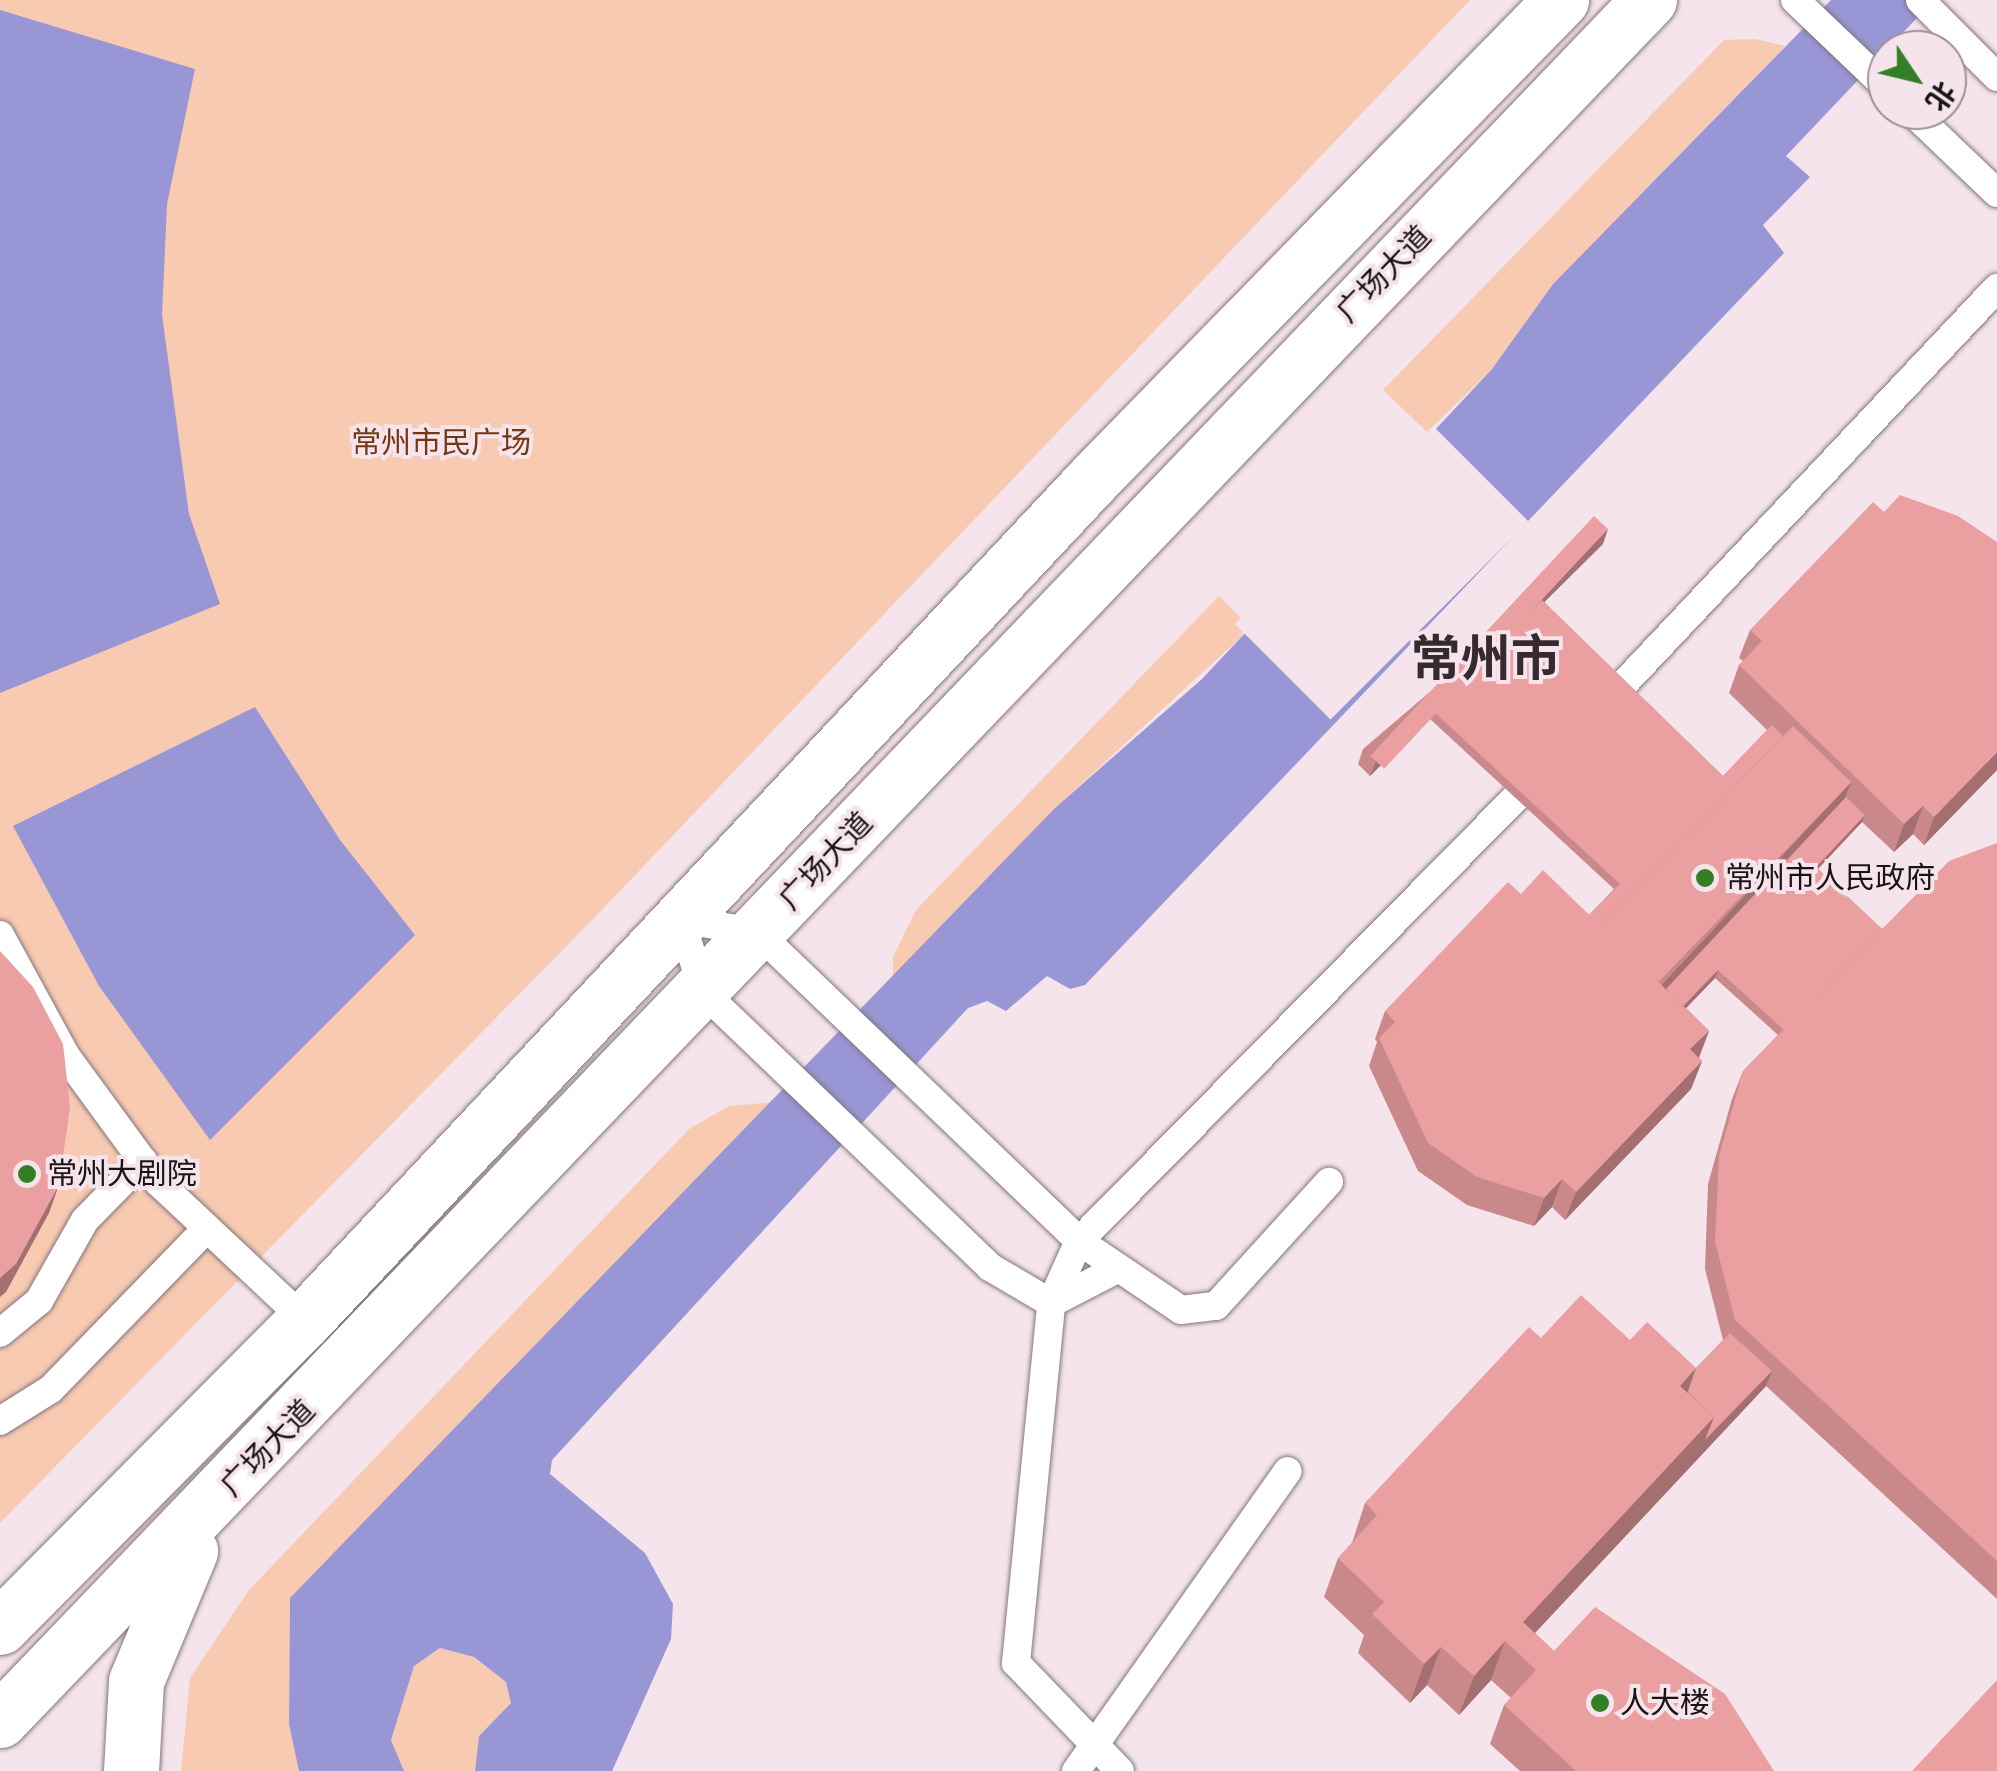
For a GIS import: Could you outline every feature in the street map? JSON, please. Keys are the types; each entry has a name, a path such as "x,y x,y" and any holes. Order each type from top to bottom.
{"street":[{"name":"广场大道","path":"0,1664 12,1619 305,1320 681,919 1561,0"},
{"name":"广场大道","path":"0,1720 227,1491 1649,0"},
{"path":"131,1771 136,1680 172,1580 227,1491"}],"lane":[{"path":"1920,0 1997,77"},
{"path":"1797,2 1867,69"},
{"path":"1931,130 1997,193"},
{"path":"1120,1771 1035,1691 1016,1662 1013,1629 1051,1303 1080,1242 1571,740 1997,288"},
{"path":"1051,1303 990,1267 703,992 681,919 758,934 1080,1242 1181,1310 1216,1306 1329,1182"},
{"path":"0,934 66,1056 144,1161 207,1228 305,1320"},
{"path":"0,1333 39,1301 85,1220 144,1161"},
{"path":"0,1421 51,1389 207,1228"},
{"path":"1051,1303 1117,1269"},
{"path":"1076,1771 1288,1472"}],"green space":[{"name":"常州市民广场","path":"0,0 1470,0 597,915 0,1523"},
{"path":"1756,39 1785,46 1553,284 1492,369 1427,432 1383,390 1724,40"},
{"path":"1219,596 1245,622 1241,637 1055,808 893,983 893,957 916,910"},
{"path":"776,1102 290,1598 289,1724 299,1771 181,1771 190,1678 249,1590 689,1129 729,1106"},
{"path":"440,1648 474,1657 506,1682 511,1703 479,1736 475,1771 404,1771 391,1740 414,1666"}],"water":[{"path":"1831,0 1934,0 1906,30 1867,30 1867,71 1786,156 1810,177 1763,225 1784,253 1085,985 1070,989 1047,976 1006,1011 987,1001 968,1008 552,1460 550,1474 645,1553 673,1604 671,1639 612,1771 475,1771 479,1736 511,1703 506,1682 474,1657 440,1648 414,1666 391,1740 404,1771 299,1771 289,1724 290,1598 1055,808 1202,679 1492,369 1553,284"},
{"path":"0,10 195,69 167,204 162,315 189,514 220,604 0,693"},
{"path":"255,707 340,840 415,935 210,1140 99,986 13,826"}],"pier":[{"path":"1433,426 1528,521 1330,719 1235,624"}],"building":[{"path":"1900,495 1958,516 1997,542 1997,752 1934,817 1923,806 1904,824 1739,665 1762,641 1750,630 1873,502 1884,512"},
{"path":"1594,516 1608,529 1384,769 1370,756"},
{"path":"1542,600 1723,776 1772,725 1783,736 1600,926 1589,915 1620,884 1432,710"},
{"path":"1793,726 1851,782 1658,982 1600,926"},
{"path":"1846,797 1865,815 1816,867 1882,929 1784,1030 1718,970 1683,1006 1666,989"},
{"path":"1997,843 1997,1561 1735,1320 1715,1241 1719,1156 1743,1071 1949,861"},
{"path":"1543,870 1709,1031 1690,1049 1702,1061 1576,1192 1562,1179 1544,1198 1477,1177 1428,1143 1379,1038 1395,1022 1385,1011 1508,882 1521,894"},
{"name":"常州大剧院","path":"0,951 33,987 63,1044 70,1107 59,1185 16,1264 0,1278"},
{"path":"1581,1295 1630,1340 1647,1322 1696,1368 1680,1386 1714,1417 1523,1622 1554,1651 1595,1607 1725,1694 1774,1771 1576,1771 1504,1705 1536,1670 1505,1641 1474,1676 1441,1647 1424,1664 1372,1614 1384,1602 1338,1558 1377,1515 1365,1503 1529,1327 1541,1338"},
{"path":"1730,1333 1772,1371 1705,1440 1714,1417 1688,1392 1696,1368"},
{"path":"1997,1680 1997,1771 1912,1771"}],"place":[{"name":"常州市人民政府","path":"1705,878"},
{"name":"常州大剧院","path":"27,1174"},
{"name":"人大楼","path":"1600,1703"}],"district":[{"name":"常州市","path":"1486,660"}]}
